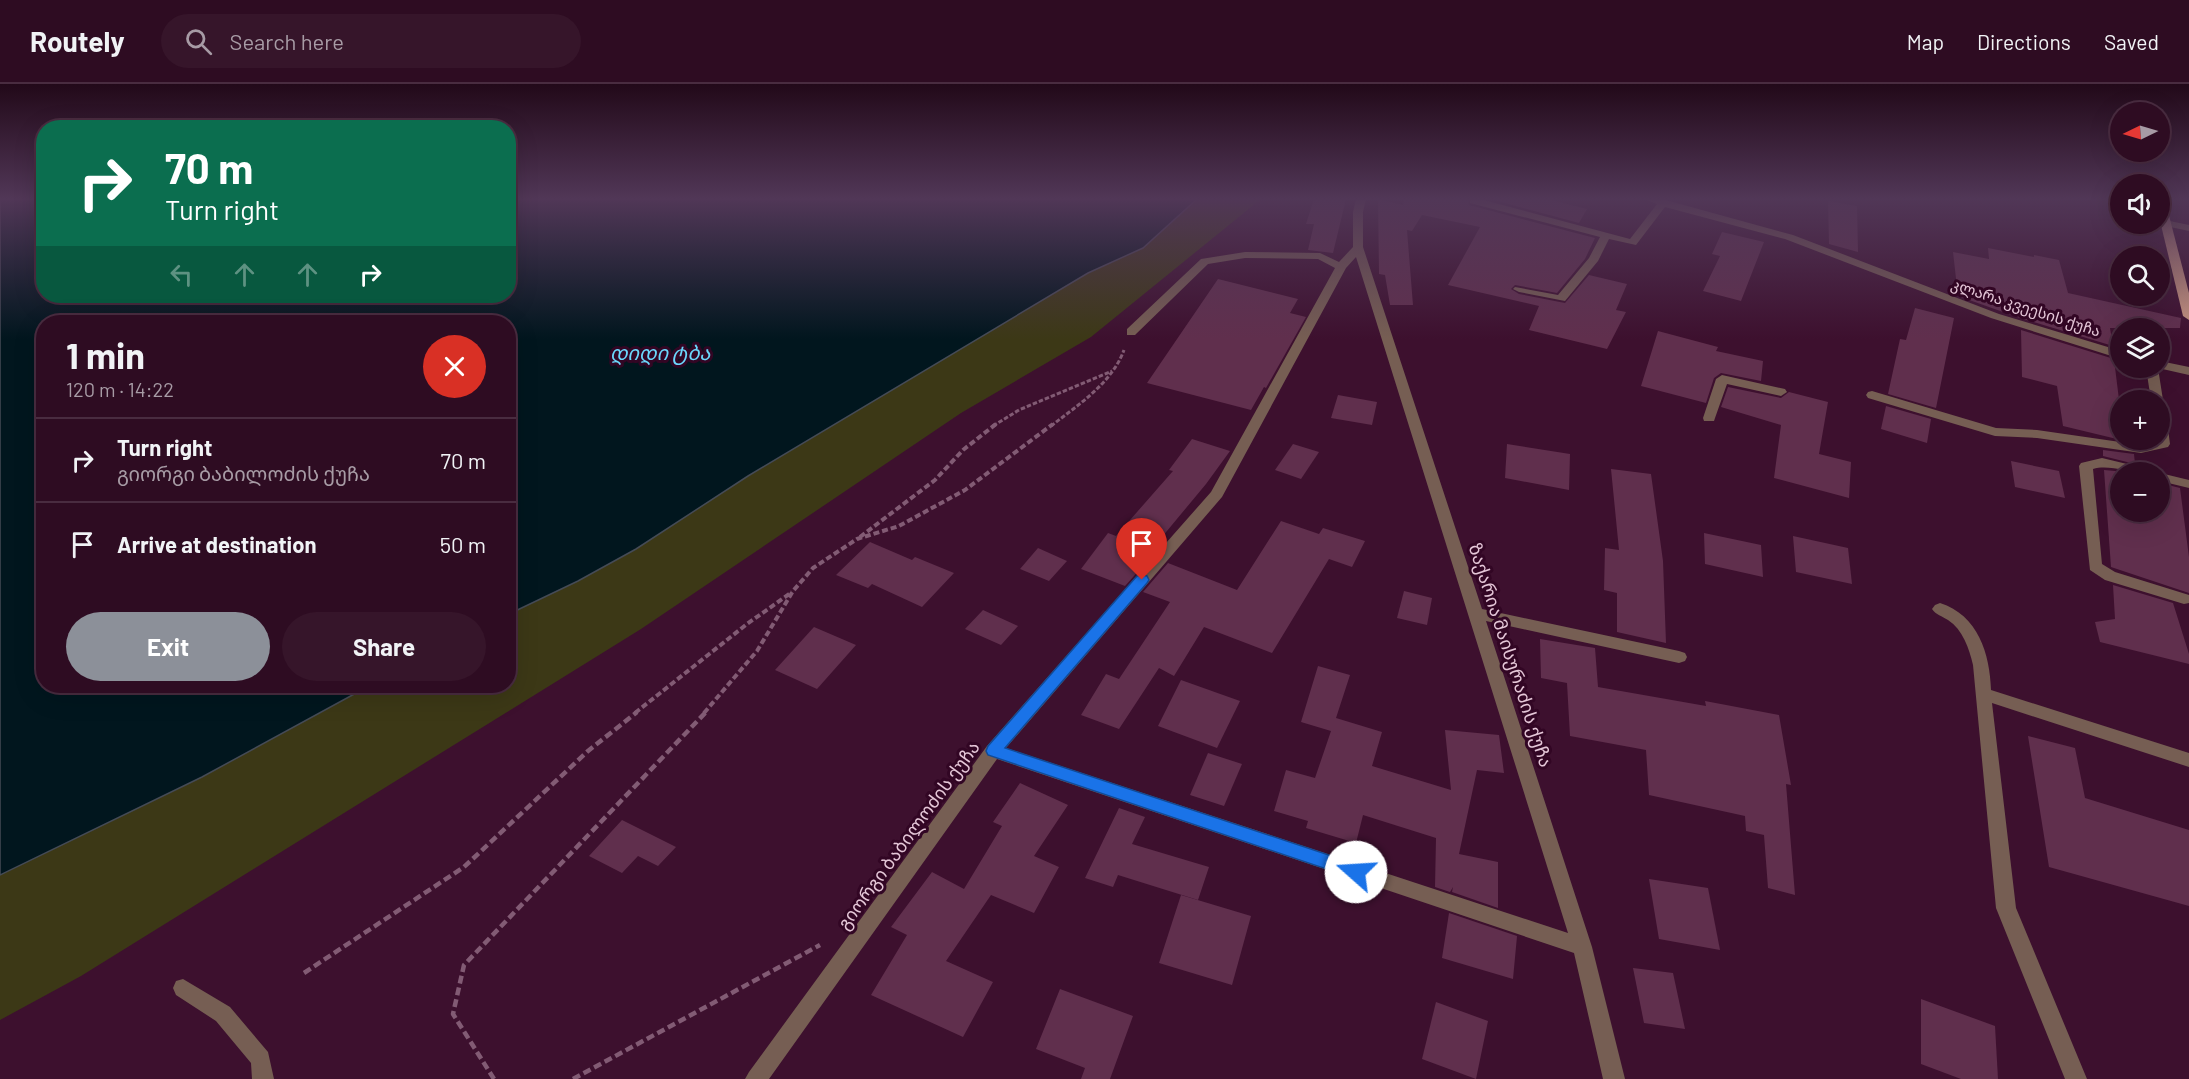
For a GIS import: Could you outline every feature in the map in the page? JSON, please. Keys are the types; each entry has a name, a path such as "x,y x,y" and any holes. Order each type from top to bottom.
{"main road":[{"path":"2170,245 2189,316"}],"street":[{"path":"1519,288 1561,299 1594,259 1601,245"},
{"name":"კლარა კვეესის ქუჩა","path":"1811,245 1995,316 2110,352"},
{"name":"გიორგი ბაბილოძის ქუჩა","path":"756,1079 993,751 1217,494 1341,267 1358,247"},
{"name":"ზაქარია მაისურაძის ქუჩა","path":"1358,247 1582,947 1614,1079"},
{"path":"1131,332 1205,261 1245,255 1320,256 1341,267"},
{"path":"2170,368 2189,371"},
{"path":"1709,418 1722,380 1781,392"},
{"path":"1872,395 1995,432 2037,434 2110,445"},
{"path":"2110,464 2102,462 2086,466 2095,566 2110,576 2184,599"},
{"path":"2170,479 2189,484"},
{"path":"1940,609 1960,621 1974,642 1983,667 1983,694 2006,908 2076,1079"},
{"path":"1477,614 1679,657"},
{"path":"1983,694 2189,760"},
{"path":"993,751 1582,947"},
{"path":"183,988 223,1014 261,1059 263,1079"}],"path":[{"path":"857,539 899,526 965,490 1083,402 1118,366 1131,332"},
{"path":"494,1079 453,1014 464,966 718,699 756,651 793,591 813,568 857,539 935,480 963,450 990,428 1019,410 1113,371"},
{"path":"304,973 464,867 588,750 747,624 793,591"},
{"path":"573,1079 831,940"}],"shaded area":[{"path":"1146,245 1204,245 1091,337 961,413 641,629 81,976 0,1020 0,875 202,777 356,693 516,693 516,611 578,581 636,549 748,476 1088,273"}],"water":[{"name":"დიდი ტბა","path":"0,245 36,245 36,303 516,303 516,245 1146,245 1088,273 748,476 636,549 578,581 516,611 516,315 36,315 36,693 356,693 202,777 0,875"}],"building":[{"path":"1309,245 1335,245 1333,253 1308,250"},
{"path":"1379,245 1408,245 1413,305 1390,305 1385,275 1379,274"},
{"path":"1470,245 1591,245 1585,259 1557,293 1515,285 1511,289 1519,294 1565,303 1589,275 1627,284 1616,310 1626,312 1607,349 1529,330 1539,306 1448,285"},
{"path":"1716,245 1763,245 1741,301 1703,291 1720,256 1712,254"},
{"path":"1834,245 1858,245 1858,252"},
{"path":"1988,248 2059,260 2068,293 2110,302 2110,306 2127,306 2181,318 2180,328 2170,328 2170,318 2110,318 2110,345 2020,318 1958,296 1953,252 1989,259"},
{"path":"1218,279 1298,299 1290,313 1306,317 1251,410 1147,383"},
{"path":"1915,308 1954,318 1936,408 1888,394 1900,339 1906,340"},
{"path":"2021,330 2110,358 2110,378 2116,378 2118,390 2110,390 2110,437 2063,426 2057,386 2022,377"},
{"path":"1658,331 1718,347 1716,351 1763,361 1761,381 1721,373 1714,378 1706,403 1641,386"},
{"path":"1728,387 1781,398 1789,392 1828,402 1819,454 1851,462 1849,498 1774,478 1781,425 1721,407"},
{"path":"1338,395 1377,402 1372,425 1331,418"},
{"path":"1886,406 1931,419 1927,443 1881,429"},
{"path":"1192,439 1230,451 1206,484 1147,555 1151,557 1125,586 1081,569 1108,533 1116,536 1173,471 1169,470"},
{"path":"1293,444 1319,452 1301,479 1275,470"},
{"path":"1507,444 1570,454 1569,490 1505,478"},
{"path":"2103,450 2134,454 2135,462 2127,462 2103,456"},
{"path":"2011,461 2059,471 2065,498 2015,487"},
{"path":"1611,469 1651,474 1663,561 1666,643 1617,632 1617,593 1604,590 1605,548 1619,550"},
{"path":"2104,470 2110,471 2110,522 2170,522 2170,486 2180,488 2189,557 2189,593 2111,567"},
{"path":"1281,521 1319,534 1323,528 1365,541 1352,567 1329,559 1272,653 1204,627 1174,676 1159,668 1119,729 1081,715 1106,674 1119,679 1170,602 1143,592 1168,563 1237,590"},
{"path":"1704,533 1761,545 1763,577 1705,564"},
{"path":"1793,536 1848,548 1852,584 1796,572"},
{"path":"870,542 912,560 915,557 954,573 922,607 872,584 868,588 836,575"},
{"path":"1038,548 1067,561 1049,581 1020,569"},
{"path":"2113,585 2173,603 2189,654 2189,664 2100,642 2095,622 2115,619"},
{"path":"1404,591 1432,598 1427,625 1397,618"},
{"path":"983,610 1018,626 1001,645 965,629"},
{"path":"814,627 856,645 817,689 775,670"},
{"path":"1540,639 1595,648 1598,687 1706,706 1705,701 1779,715 1791,785 1786,784 1795,895 1768,888 1764,835 1746,831 1745,816 1649,795 1646,750 1570,736 1567,683 1541,678"},
{"path":"1318,666 1350,675 1336,718 1382,732 1372,766 1451,790 1445,730 1499,735 1504,773 1477,770 1459,854 1498,862 1498,908 1452,892 1453,887 1450,892 1435,887 1436,838 1363,815 1356,843 1306,828 1308,821 1274,811 1286,770 1315,778 1331,731 1301,722"},
{"path":"1181,680 1240,701 1217,748 1158,726"},
{"path":"2028,736 2075,748 2085,798 2189,830 2189,906 2049,867"},
{"path":"1208,753 1242,764 1224,806 1190,795"},
{"path":"1020,783 1068,805 1034,856 1059,867 1034,913 991,895 946,961 993,982 963,1037 871,995 907,935 891,927 932,872 964,889 1002,826 993,822"},
{"path":"1119,808 1145,817 1132,844 1209,867 1198,900 1118,875 1113,887 1085,878"},
{"path":"622,820 676,847 658,866 638,856 622,873 589,856"},
{"path":"1649,879 1708,888 1720,950 1659,939"},
{"path":"1181,895 1251,916 1232,985 1159,963"},
{"path":"1449,913 1517,936 1513,979 1442,958"},
{"path":"1633,968 1673,973 1685,1029 1644,1023"},
{"path":"1060,989 1133,1016 1110,1079 1081,1079 1085,1068 1036,1049"},
{"path":"1921,999 1995,1026 1998,1079 1961,1079 1921,1064"},
{"path":"1436,1002 1488,1021 1476,1079 1422,1059"}],"route":[{"path":"1142,580 993,751 1356,872"}]}
